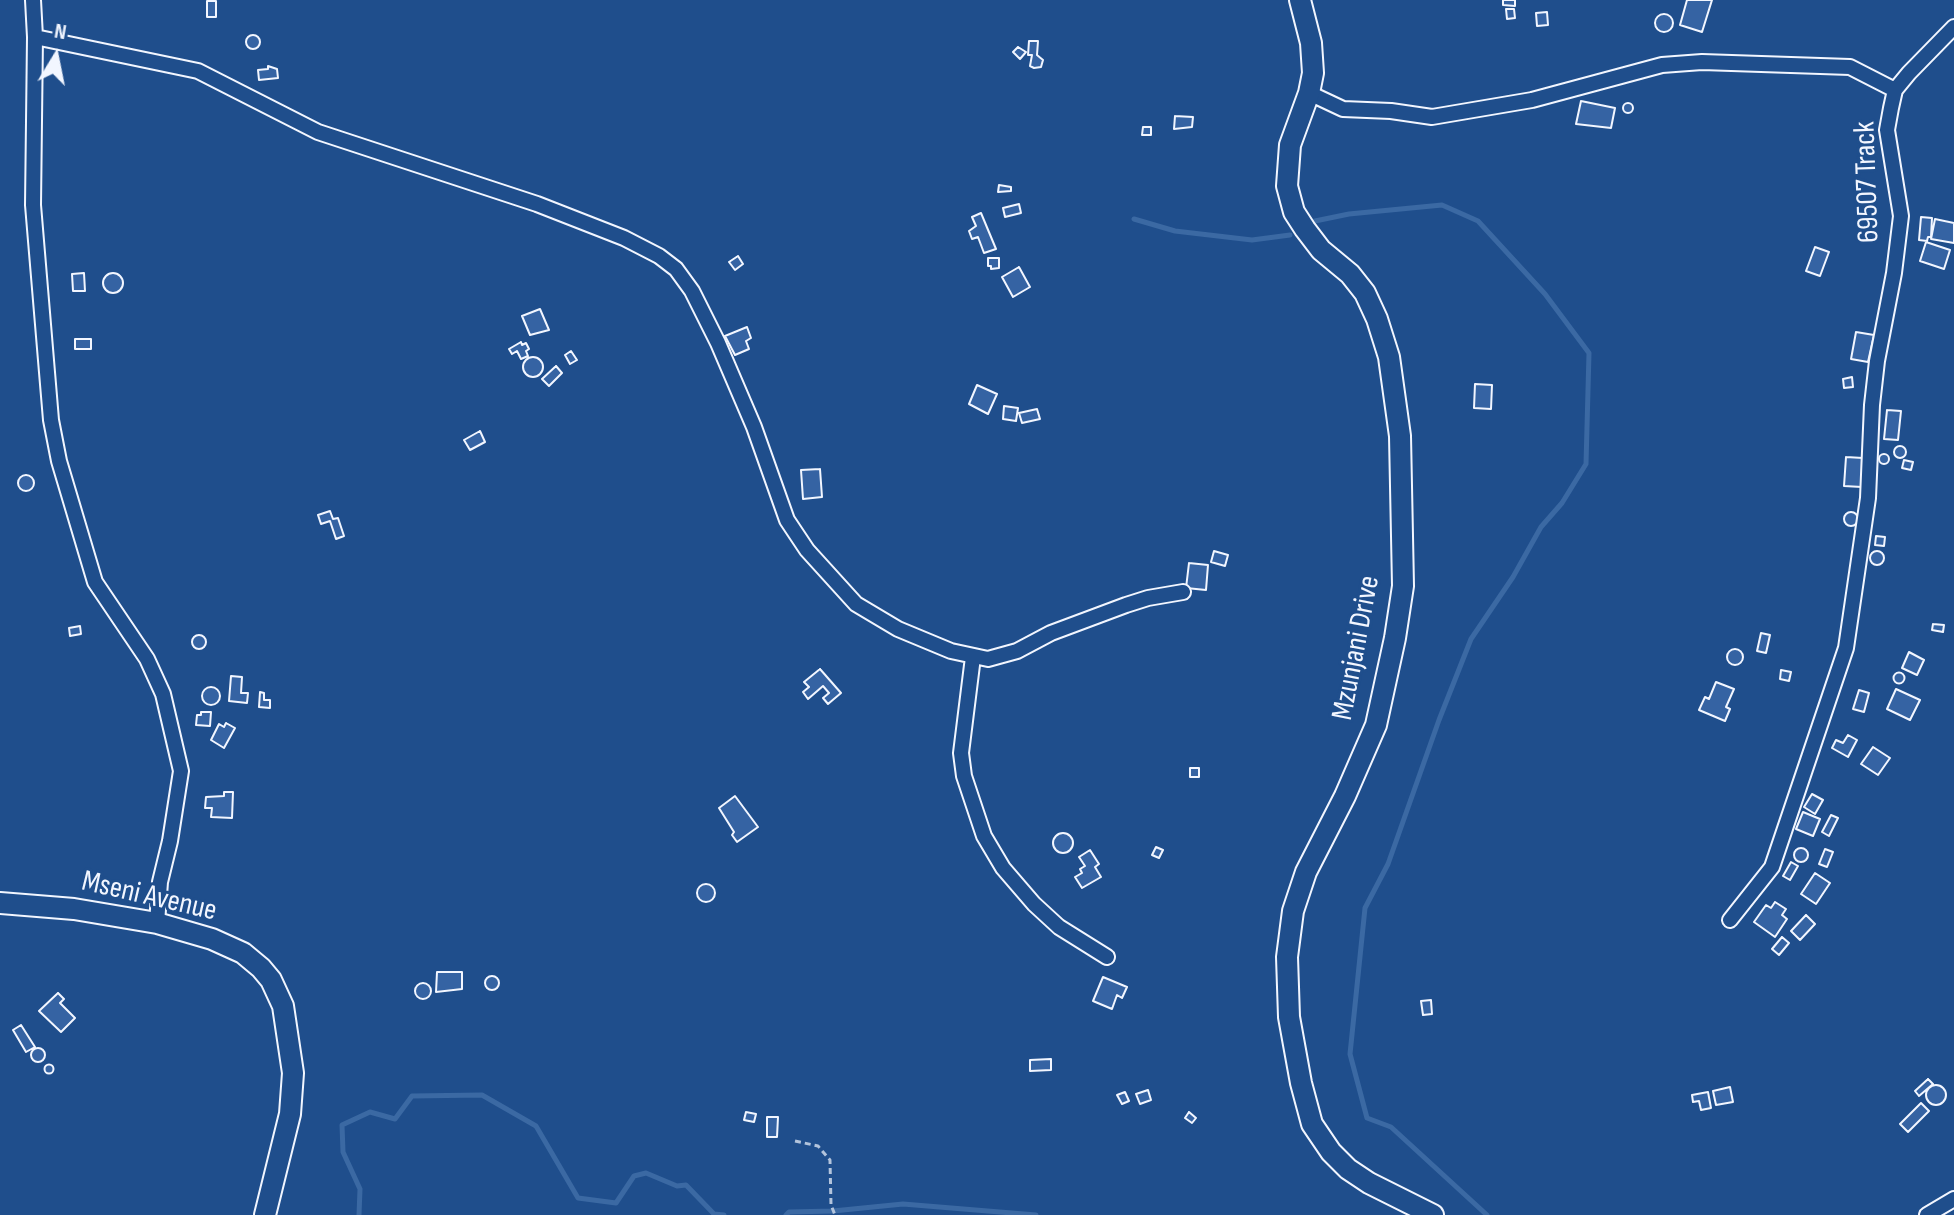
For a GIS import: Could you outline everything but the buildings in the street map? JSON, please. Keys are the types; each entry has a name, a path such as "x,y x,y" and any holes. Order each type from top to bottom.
{"main road":[{"name":"Mzunjani Drive","path":"1300,0 1313,56 1309,93 1290,145 1287,186 1294,212 1305,229 1321,250 1350,274 1365,293 1389,357 1400,436 1403,586 1376,725 1345,796 1306,872 1293,911 1287,957 1289,1017 1312,1124 1331,1152 1348,1169 1369,1183 1433,1215"},
{"name":"Mseni Avenue","path":"0,903 74,909 157,923 212,939 243,953 271,980 283,1006 293,1073 290,1114 265,1215"}],"street":[{"path":"33,0 33,205 51,420 59,461 95,582 147,659 163,694 181,771 160,882 157,923"},
{"name":"69507 Track","path":"1730,920 1772,867 1846,648 1868,498 1877,361 1894,273 1901,216 1887,130 1895,90 1954,27"},
{"path":"35,37 198,71 318,132 537,204 624,238 659,256 676,269 692,291 718,343 754,427 787,520 807,550 856,604 898,629 973,657 988,659 1003,656 1051,633 1114,609 1148,598 1183,592"},
{"path":"1309,93 1343,109 1432,117 1532,100 1662,65 1702,62 1850,67 1895,90"},
{"path":"973,657 961,753 964,776 984,836 1003,868 1034,904 1059,927 1107,957"},
{"path":"1927,1215 1954,1199"}],"path":[{"path":"795,1141 818,1146 830,1160 831,1205 835,1215"}],"waterway":[{"path":"1315,221 1349,214 1442,205 1478,221 1545,294 1589,353 1586,464 1562,503 1541,527 1513,577 1471,639 1388,864 1365,908 1350,1054 1367,1118 1391,1127 1487,1215"},
{"path":"1134,219 1175,231 1252,240 1290,235"},
{"path":"359,1215 360,1189 343,1152 342,1125 370,1112 395,1119 412,1096 482,1095 536,1126 578,1198 616,1203 634,1176 646,1173 677,1186 686,1185 714,1214 724,1215"},
{"path":"786,1215 789,1212 903,1204 1036,1215"}]}
